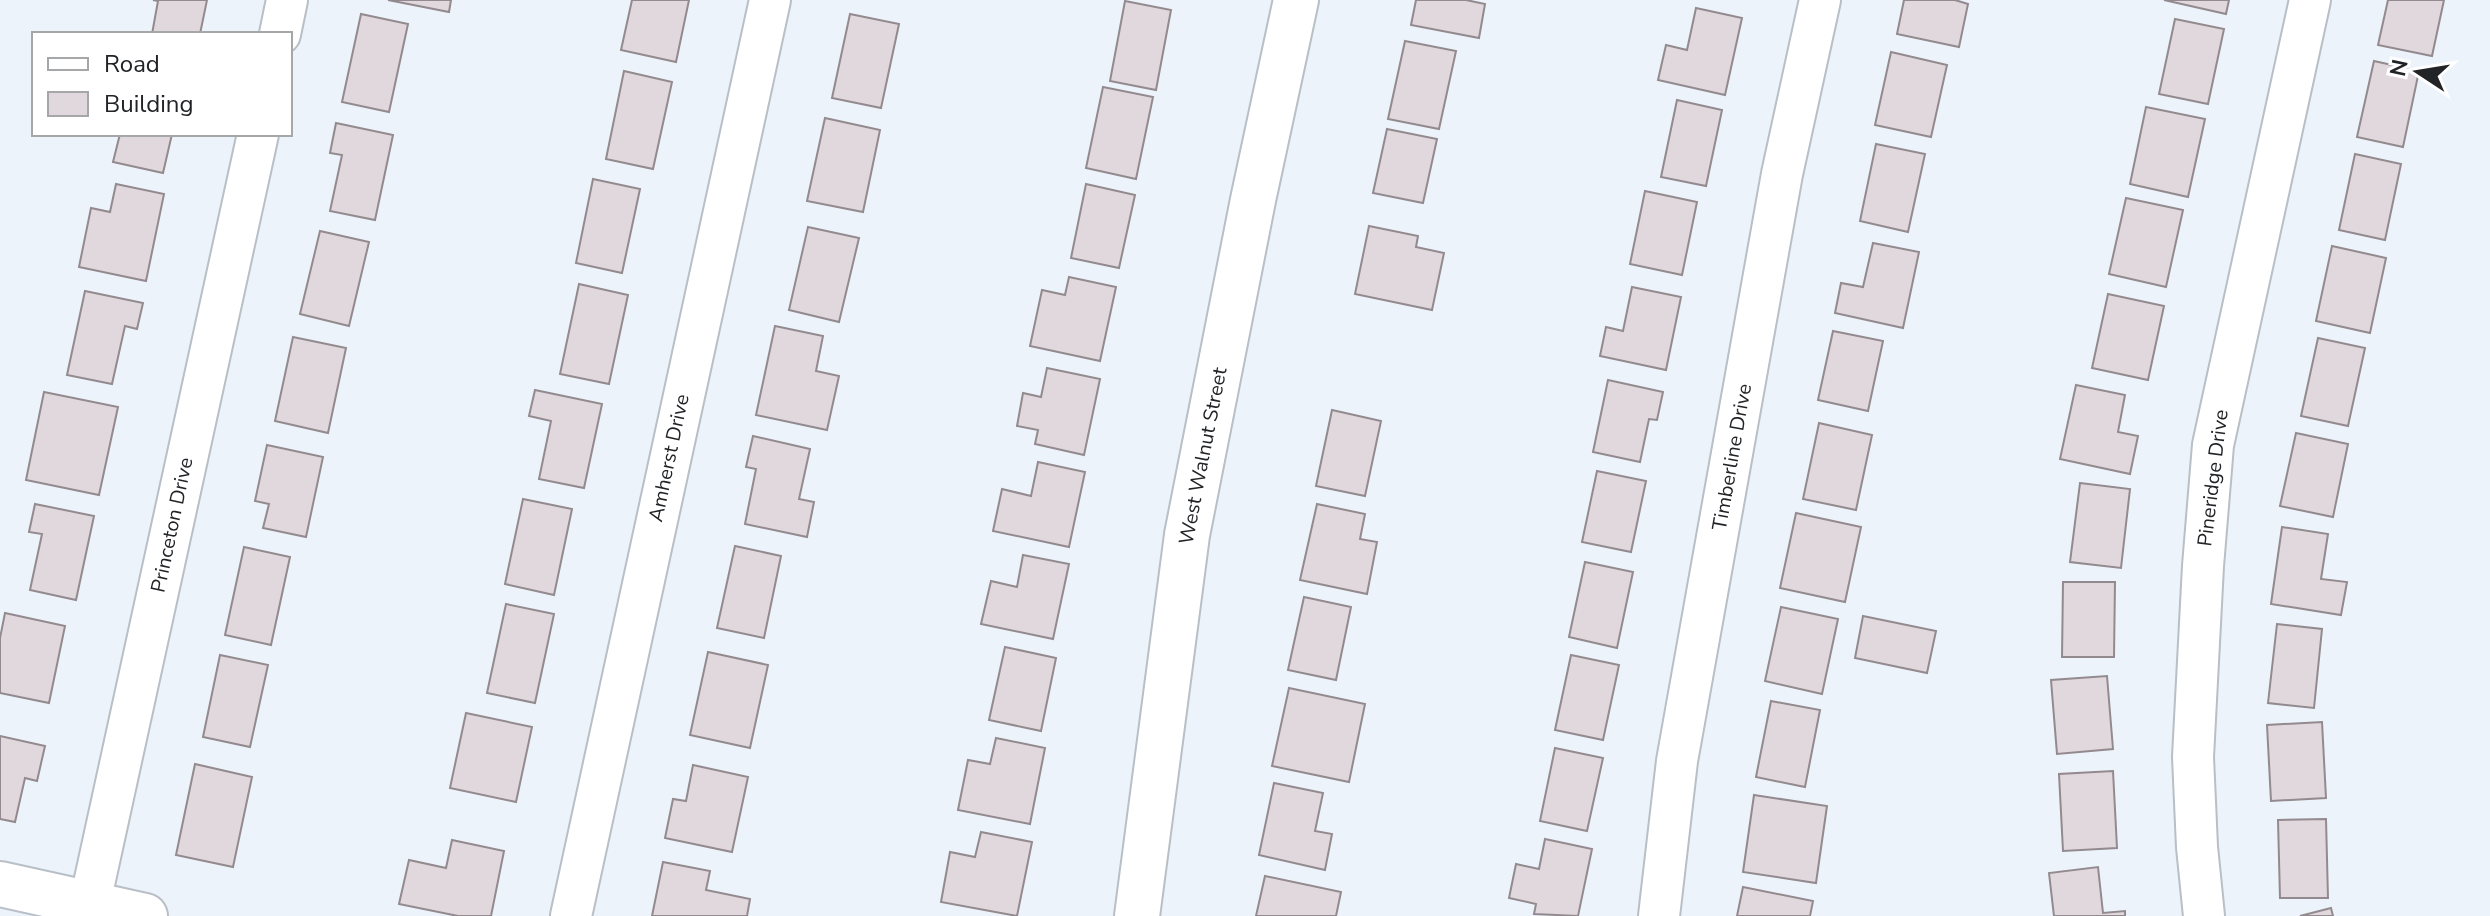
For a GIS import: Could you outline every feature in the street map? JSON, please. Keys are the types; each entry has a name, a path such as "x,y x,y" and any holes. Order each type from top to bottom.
{"main road":[{"name":"West Walnut Street","path":"1137,916 1187,535 1296,0"},
{"path":"0,884 88,910 145,916"}],"street":[{"path":"280,32 287,0"},
{"name":"Amherst Drive","path":"571,916 770,0"},
{"name":"Timberline Drive","path":"1659,916 1677,761 1782,174 1820,0"},
{"name":"Pineridge Drive","path":"2204,916 2193,757 2213,445 2310,0"},
{"name":"Princeton Drive","path":"88,910 258,136"}],"building":[{"path":"153,0 207,0 200,32 152,32 158,1"},
{"path":"388,0 451,0 449,12"},
{"path":"632,0 689,0 676,62 621,50"},
{"path":"1416,0 1466,0 1485,4 1479,38 1411,25"},
{"path":"1904,0 1955,0 1968,4 1959,47 1897,34"},
{"path":"2164,0 2229,0 2226,14"},
{"path":"2388,0 2444,0 2432,56 2378,45"},
{"path":"1125,1 1171,10 1156,90 1110,81"},
{"path":"1696,8 1742,18 1725,95 1658,80 1666,45 1687,50"},
{"path":"361,14 408,24 389,112 342,102"},
{"path":"850,14 899,24 881,108 832,98"},
{"path":"2175,19 2224,29 2208,104 2159,94"},
{"path":"1405,41 1456,51 1439,129 1388,119"},
{"path":"1891,52 1947,65 1931,137 1875,125"},
{"path":"2374,61 2419,71 2403,147 2357,137"},
{"path":"624,71 672,82 653,169 606,159"},
{"path":"1103,87 1153,97 1136,179 1086,168"},
{"path":"1677,100 1722,110 1706,186 1661,177"},
{"path":"2146,107 2205,119 2188,197 2130,184"},
{"path":"825,118 880,130 863,212 807,201"},
{"path":"336,123 393,135 375,220 330,211 342,155 330,153"},
{"path":"1387,129 1437,139 1423,203 1373,193"},
{"path":"120,136 172,136 163,173 113,162"},
{"path":"1876,144 1925,154 1908,232 1860,221"},
{"path":"2355,154 2401,164 2385,240 2339,230"},
{"path":"593,179 640,189 622,273 576,263"},
{"path":"116,184 164,194 146,281 79,267 91,208 110,212"},
{"path":"1086,184 1135,195 1119,268 1071,258"},
{"path":"1645,191 1697,202 1682,275 1630,264"},
{"path":"2126,198 2183,210 2166,287 2109,274"},
{"path":"1369,226 1418,236 1416,247 1444,253 1432,310 1355,294"},
{"path":"808,227 859,238 839,322 789,310"},
{"path":"320,231 369,242 349,326 300,314"},
{"path":"1873,243 1919,252 1903,328 1835,313 1841,283 1863,287"},
{"path":"2332,246 2386,258 2370,333 2316,321"},
{"path":"1069,277 1116,287 1100,361 1030,346 1042,290 1065,295"},
{"path":"579,284 628,295 609,384 560,374"},
{"path":"1632,287 1681,297 1666,370 1600,356 1606,327 1623,331"},
{"path":"85,291 143,303 137,329 125,326 112,384 67,375"},
{"path":"2108,294 2164,306 2148,380 2092,368"},
{"path":"775,326 823,336 816,371 839,376 827,430 756,415"},
{"path":"1833,331 1883,341 1868,411 1818,400"},
{"path":"293,337 346,348 328,433 275,421"},
{"path":"2318,338 2365,348 2348,426 2301,416"},
{"path":"1047,368 1100,379 1084,455 1035,444 1038,430 1017,426 1023,393 1041,397"},
{"path":"1608,380 1663,392 1657,420 1649,419 1640,462 1593,452"},
{"path":"2076,385 2125,395 2118,432 2138,436 2130,474 2060,459"},
{"path":"535,390 602,404 584,488 539,479 551,421 529,416"},
{"path":"44,392 118,407 99,495 26,480"},
{"path":"1332,410 1381,421 1365,496 1316,486"},
{"path":"1819,423 1872,435 1856,510 1803,499"},
{"path":"2296,433 2348,444 2333,517 2280,506"},
{"path":"753,436 810,449 799,499 814,502 807,537 745,524 756,469 746,467"},
{"path":"267,445 323,457 306,537 263,528 269,504 255,501"},
{"path":"1038,462 1085,472 1069,547 993,531 1002,489 1031,496"},
{"path":"1597,471 1646,481 1631,552 1582,542"},
{"path":"2080,483 2130,489 2121,568 2070,562"},
{"path":"523,499 572,509 554,595 505,584"},
{"path":"35,504 94,516 76,600 30,590 42,534 29,532"},
{"path":"1317,504 1365,514 1360,539 1377,542 1367,594 1300,580"},
{"path":"1796,513 1861,527 1845,602 1780,588"},
{"path":"2282,527 2328,534 2321,579 2347,582 2341,615 2271,604"},
{"path":"735,546 781,556 764,638 717,628"},
{"path":"244,547 290,557 271,645 225,635"},
{"path":"1023,555 1069,564 1053,639 981,624 991,581 1017,587"},
{"path":"1585,562 1633,572 1617,648 1569,637"},
{"path":"2063,582 2115,582 2114,657 2062,657"},
{"path":"1304,597 1351,607 1336,680 1288,670"},
{"path":"506,604 554,614 535,703 487,693"},
{"path":"1781,607 1838,619 1822,694 1765,681"},
{"path":"5,613 65,626 49,703 0,693 0,638"},
{"path":"1863,616 1936,631 1927,673 1855,658"},
{"path":"2277,624 2322,629 2314,708 2268,703"},
{"path":"1005,647 1056,658 1041,731 989,720"},
{"path":"708,652 768,665 750,748 690,735"},
{"path":"220,655 268,665 250,747 203,737"},
{"path":"1571,655 1619,665 1603,740 1555,730"},
{"path":"2107,676 2113,749 2057,754 2051,680"},
{"path":"1289,688 1365,704 1349,782 1272,766"},
{"path":"1771,701 1820,710 1805,787 1756,777"},
{"path":"466,713 532,727 516,802 450,788"},
{"path":"2322,722 2326,798 2271,801 2267,725"},
{"path":"0,736 45,746 37,781 25,778 15,822 0,819"},
{"path":"996,738 1045,748 1030,824 958,810 968,760 990,764"},
{"path":"1555,748 1603,758 1587,831 1540,821"},
{"path":"195,764 252,777 233,867 176,855"},
{"path":"693,765 748,777 732,852 665,838 673,799 686,801"},
{"path":"2113,771 2117,848 2063,851 2059,774"},
{"path":"1274,783 1323,793 1315,831 1332,834 1325,870 1259,855"},
{"path":"1754,795 1827,806 1816,883 1743,872"},
{"path":"2326,819 2328,898 2280,898 2278,820"},
{"path":"981,832 1032,842 1017,916 941,902 950,852 975,857"},
{"path":"1545,839 1592,849 1578,916 1534,914 1536,904 1509,898 1516,864 1539,869"},
{"path":"452,840 504,851 491,916 458,916 399,904 409,860 446,868"},
{"path":"663,862 710,871 706,890 750,899 747,916 652,916"},
{"path":"2098,867 2103,913 2125,911 2125,916 2054,916 2049,873"},
{"path":"1265,876 1341,892 1336,916 1256,916"},
{"path":"1743,887 1813,901 1810,916 1737,916"},
{"path":"2331,908 2333,916 2300,916"}]}
